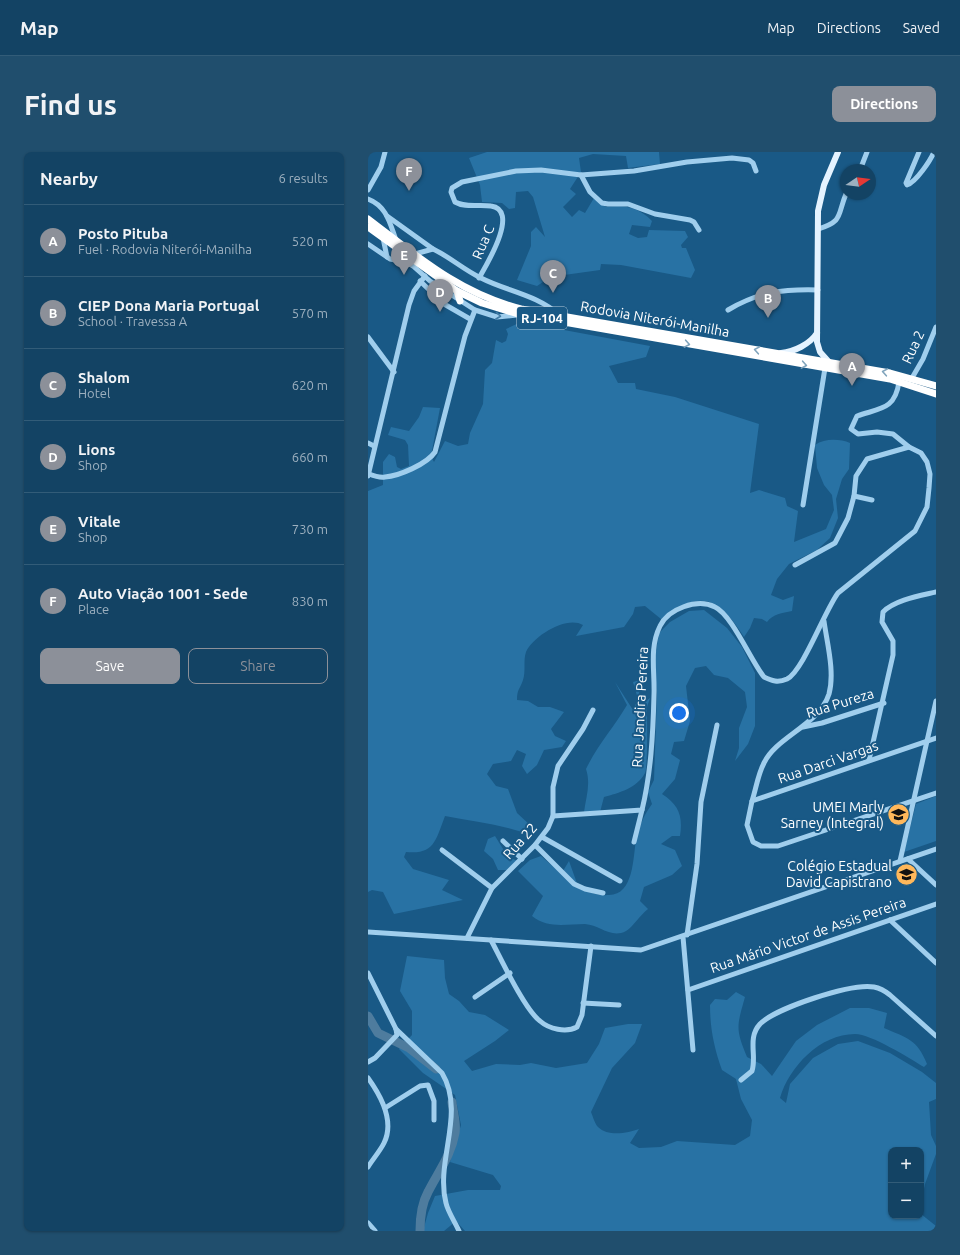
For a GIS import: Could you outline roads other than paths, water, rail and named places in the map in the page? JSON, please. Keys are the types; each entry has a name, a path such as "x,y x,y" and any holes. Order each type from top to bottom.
{"highway":[{"name":"Rodovia Niterói-Manilha","path":"368,219 441,274 486,299 521,309 778,353 899,382 936,394"},
{"name":"Rodovia Niterói-Manilha","path":"368,227 415,264 457,291 482,303 518,314 912,378 936,386"},
{"path":"457,291 460,301"}],"main road":[{"path":"827,365 820,352 817,333 818,229 820,200 824,185 838,152"},
{"path":"778,353 786,353 799,348 810,341 817,333"}],"street":[{"path":"368,190 381,167 384,152"},
{"path":"862,164 867,152"},
{"path":"919,152 906,183 907,185 912,183 930,161 934,152"},
{"name":"Rua C","path":"479,278 503,227 502,215 497,207 458,204 452,199 452,188 462,182 516,171 541,170 581,175 634,172 687,162 732,158 749,160 753,163 756,171"},
{"path":"581,175 590,192 602,203 628,204 655,214 690,220 694,222 699,230"},
{"path":"368,200 380,205 388,216 396,240"},
{"path":"818,229 830,225 840,215 844,200"},
{"path":"388,216 479,278 538,300 548,305 559,315"},
{"path":"383,238 387,257"},
{"path":"368,244 393,261 415,264 425,276 474,310 497,316 518,314"},
{"path":"415,254 433,248"},
{"path":"425,276 420,281 409,305 368,475 380,477 392,476 425,463 431,458 438,445 470,319 474,310"},
{"path":"420,281 444,304 470,319"},
{"path":"728,310 756,296 772,291 818,290"},
{"name":"Rua 2","path":"912,378 923,359 936,327"},
{"path":"368,337 394,372"},
{"path":"803,505 827,365"},
{"name":"Rua Jandira Pereira","path":"642,810 650,767 653,719 653,652 655,640 664,620 679,609 692,605 716,607 726,617 740,637 764,677 779,681 788,678 800,666 824,621 831,603 838,593 912,534 923,518 927,507 930,474 927,462 921,453 909,447 893,434 877,432 858,434 851,429 857,416 885,407 893,402 899,382"},
{"path":"368,442 374,446"},
{"path":"795,565 835,543 848,518 854,496 856,476 867,459 909,447"},
{"path":"854,496 872,500"},
{"path":"869,760 884,703 894,648 893,641 882,622 882,612 900,602 936,592"},
{"path":"824,621 830,672 829,694 822,707 803,727 780,745 764,762 752,801 747,826 754,842 761,846 778,846 936,793"},
{"path":"900,862 936,700"},
{"name":"Rua Pureza","path":"803,727 822,723 884,703"},
{"name":"Rua 22","path":"467,938 492,888 536,845 542,837 553,816 553,787 558,766 583,729 593,710"},
{"path":"693,1050 685,936 697,864 701,802 717,725"},
{"name":"Rua Darci Vargas","path":"752,801 936,738"},
{"path":"553,816 642,810 634,842"},
{"path":"542,837 620,881"},
{"path":"503,841 522,859"},
{"path":"536,845 574,884 585,889 603,893"},
{"path":"368,932 641,950 936,849"},
{"path":"442,850 492,888"},
{"path":"908,859 934,880 936,885"},
{"name":"Rua Mário Victor de Assis Pereira","path":"688,990 936,904"},
{"path":"890,920 936,963"},
{"path":"491,940 532,1014 548,1026 565,1030 577,1027 582,1015 591,946"},
{"path":"368,973 396,1029 442,1073 448,1082 451,1106 444,1179 446,1203 458,1231"},
{"path":"475,997 510,973"},
{"path":"741,1080 752,1071 753,1036 759,1025 771,1016 798,1005 852,988 875,987 883,990 936,1036"},
{"path":"583,1003 619,1005"},
{"path":"368,1062 375,1058 395,1037 396,1029"},
{"path":"368,1078 385,1108 387,1118 384,1142 368,1167"},
{"path":"385,1108 420,1086 426,1084 433,1094 436,1110 434,1120"},
{"path":"368,1223 375,1231"}],"waterway":[{"path":"368,1016 378,1033 409,1048 436,1069"},
{"path":"420,1231 424,1201 447,1157 455,1133 456,1126 452,1102"}],"place":[{"name":"Auto Viação 1001 - Sede","path":"409,191"},
{"name":"Vitale","path":"404,275"},
{"name":"Shalom","path":"553,293"},
{"name":"Lions","path":"440,312"},
{"name":"CIEP Dona Maria Portugal","path":"768,318"},
{"name":"Posto Pituba","path":"852,386"},
{"name":"UMEI Marly Sarney (Integral)","path":"899,815"},
{"name":"Colégio Estadual David Capistrano","path":"907,874"}]}
